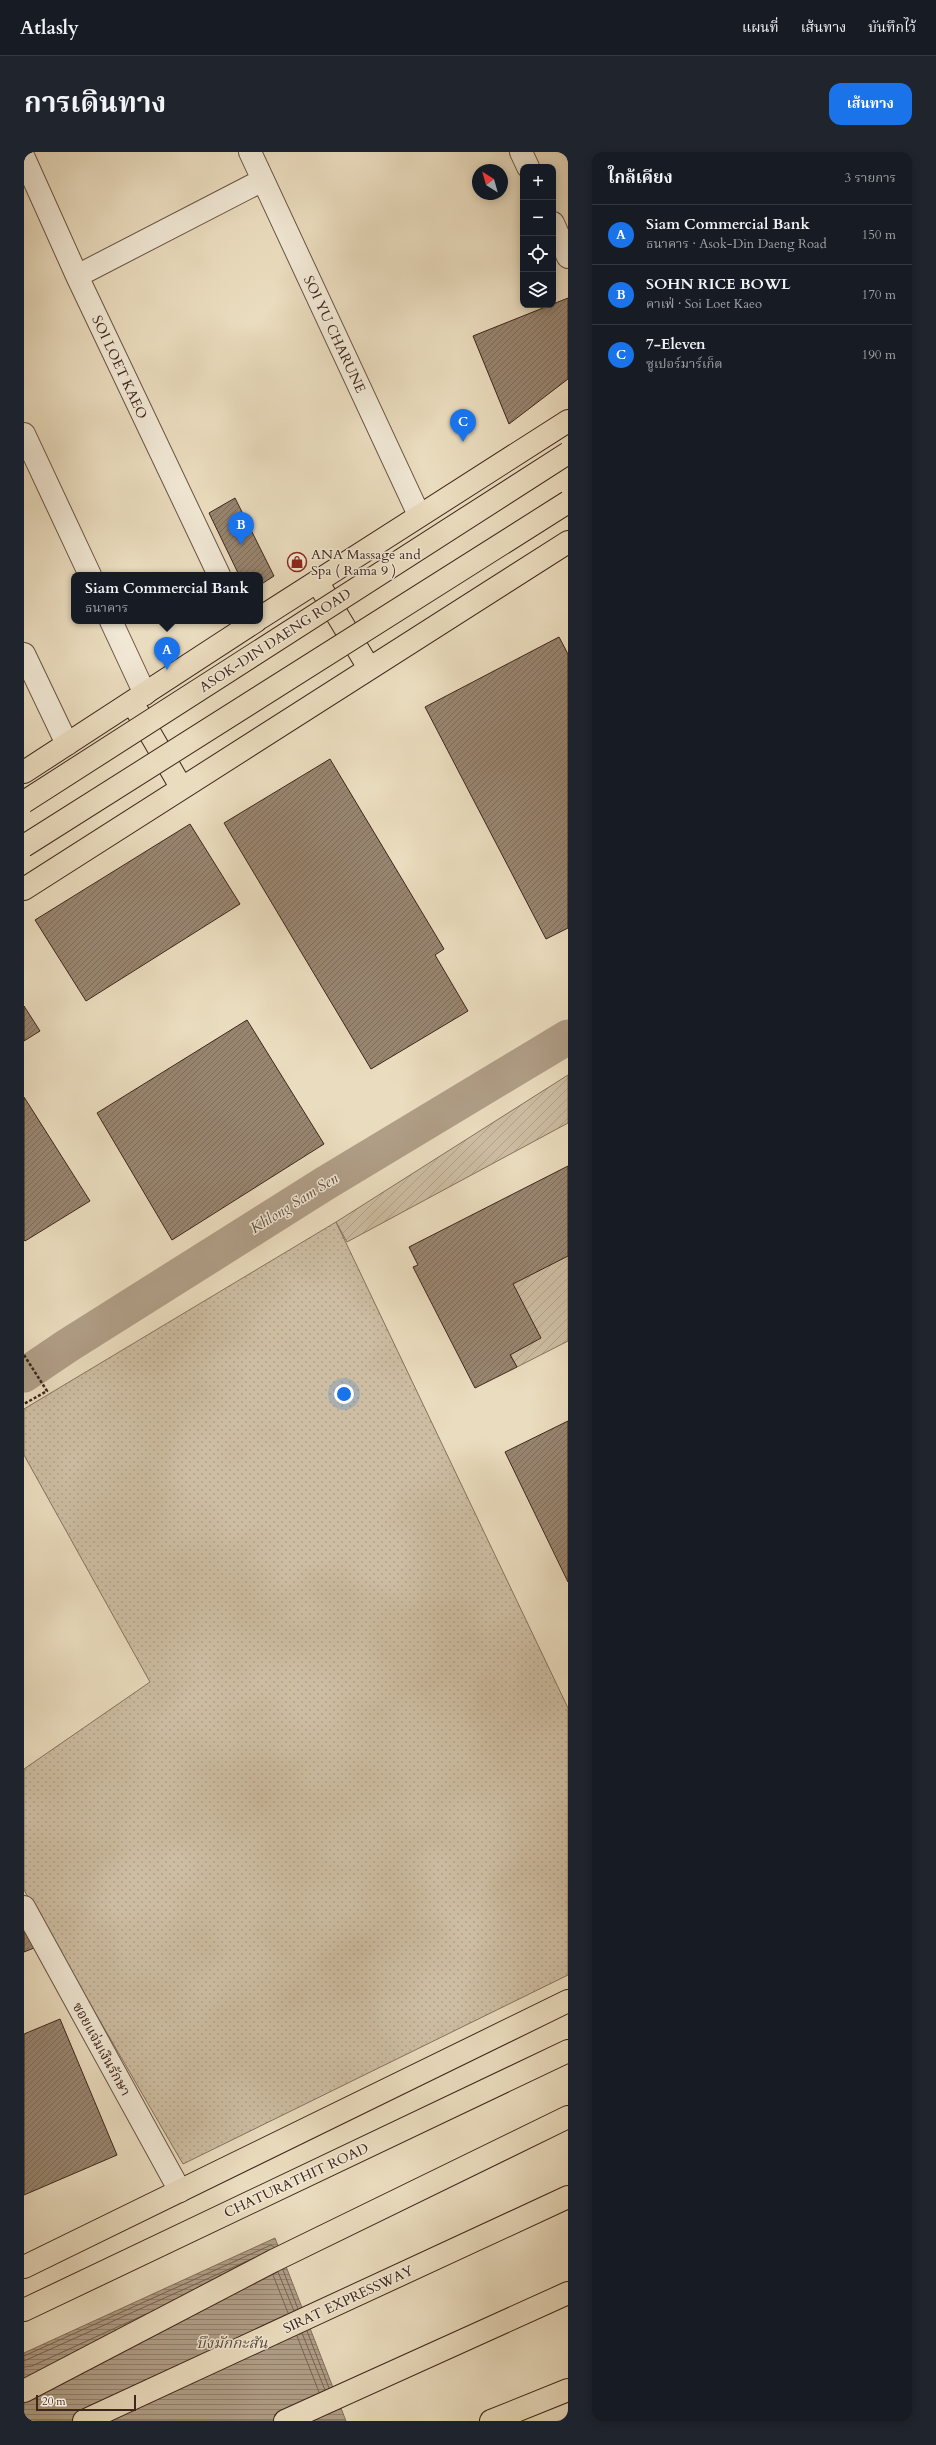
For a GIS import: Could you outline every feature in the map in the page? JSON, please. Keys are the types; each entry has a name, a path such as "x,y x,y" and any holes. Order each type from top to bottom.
{"main road":[{"name":"ASOK-DIN DAENG ROAD","path":"263,614 318,582 419,515 568,421"},
{"name":"ASOK-DIN DAENG ROAD","path":"24,802 568,453"},
{"path":"24,846 568,502"},
{"path":"24,889 181,787 568,542"},
{"path":"318,582 369,668"},
{"name":"ASOK-DIN DAENG ROAD","path":"24,772 138,698 247,624"},
{"path":"138,698 181,787"},
{"path":"24,2267 568,2001"},
{"name":"CHATURATHIT ROAD","path":"24,2310 568,2051"},
{"path":"24,2391 273,2261 568,2116"},
{"name":"SIRAT EXPRESSWAY","path":"84,2421 568,2197"},
{"path":"285,2421 568,2293"},
{"path":"490,2421 568,2390"}],"street":[{"name":"SOI YU CHARUNE","path":"250,152 419,515"},
{"path":"521,152 527,164"},
{"name":"SOI LOET KAEO","path":"24,158 77,276 218,572"},
{"path":"77,276 263,180"},
{"path":"556,230 568,257"},
{"path":"24,434 89,572"},
{"path":"112,624 138,698"},
{"path":"24,654 67,744"},
{"name":"ซอยแจ่มเงินรักษา","path":"24,1907 180,2191"}],"path":[{"path":"24,1355 47,1391 24,1404"}],"shaded area":[{"path":"568,1075 568,1123 347,1242 336,1222"},
{"path":"336,1222 568,1708 568,1975 183,2164 24,1890 24,1769 150,1682 24,1455 24,1409"},
{"path":"568,1239 568,1341 517,1367 477,1291"}],"water":[{"name":"บึงมักกะสัน","path":"275,2238 346,2421 24,2421 24,2353"}],"building":[{"path":"568,298 568,379 509,424 473,336 543,308 556,308 556,303"},
{"path":"235,498 274,576 263,583 263,572 238,572 209,513"},
{"path":"559,637 568,654 568,928 546,939 425,707"},
{"path":"330,759 444,949 435,955 468,1011 371,1069 224,823"},
{"path":"190,824 240,904 86,1001 35,920"},
{"path":"24,1006 40,1031 24,1041"},
{"path":"247,1020 324,1144 172,1240 97,1113"},
{"path":"24,1097 90,1201 25,1241 24,1240"},
{"path":"568,1166 568,1256 513,1284 541,1338 510,1355 517,1367 475,1388 413,1267 418,1265 409,1247"},
{"path":"568,1421 568,1582 505,1452"},
{"path":"24,1928 34,1948 24,1952"},
{"path":"60,2019 117,2155 24,2195 24,2034"}],"waterway":[{"name":"Khlong Sam Sen","path":"24,1375 67,1346 324,1184 568,1037"}],"place":[{"name":"7-Eleven","path":"463,442"},
{"name":"SOHN RICE BOWL","path":"241,545"},
{"name":"ANA Massage and Spa ( Rama 9 )","path":"297,562"},
{"name":"Siam Commercial Bank","path":"167,670"}]}
